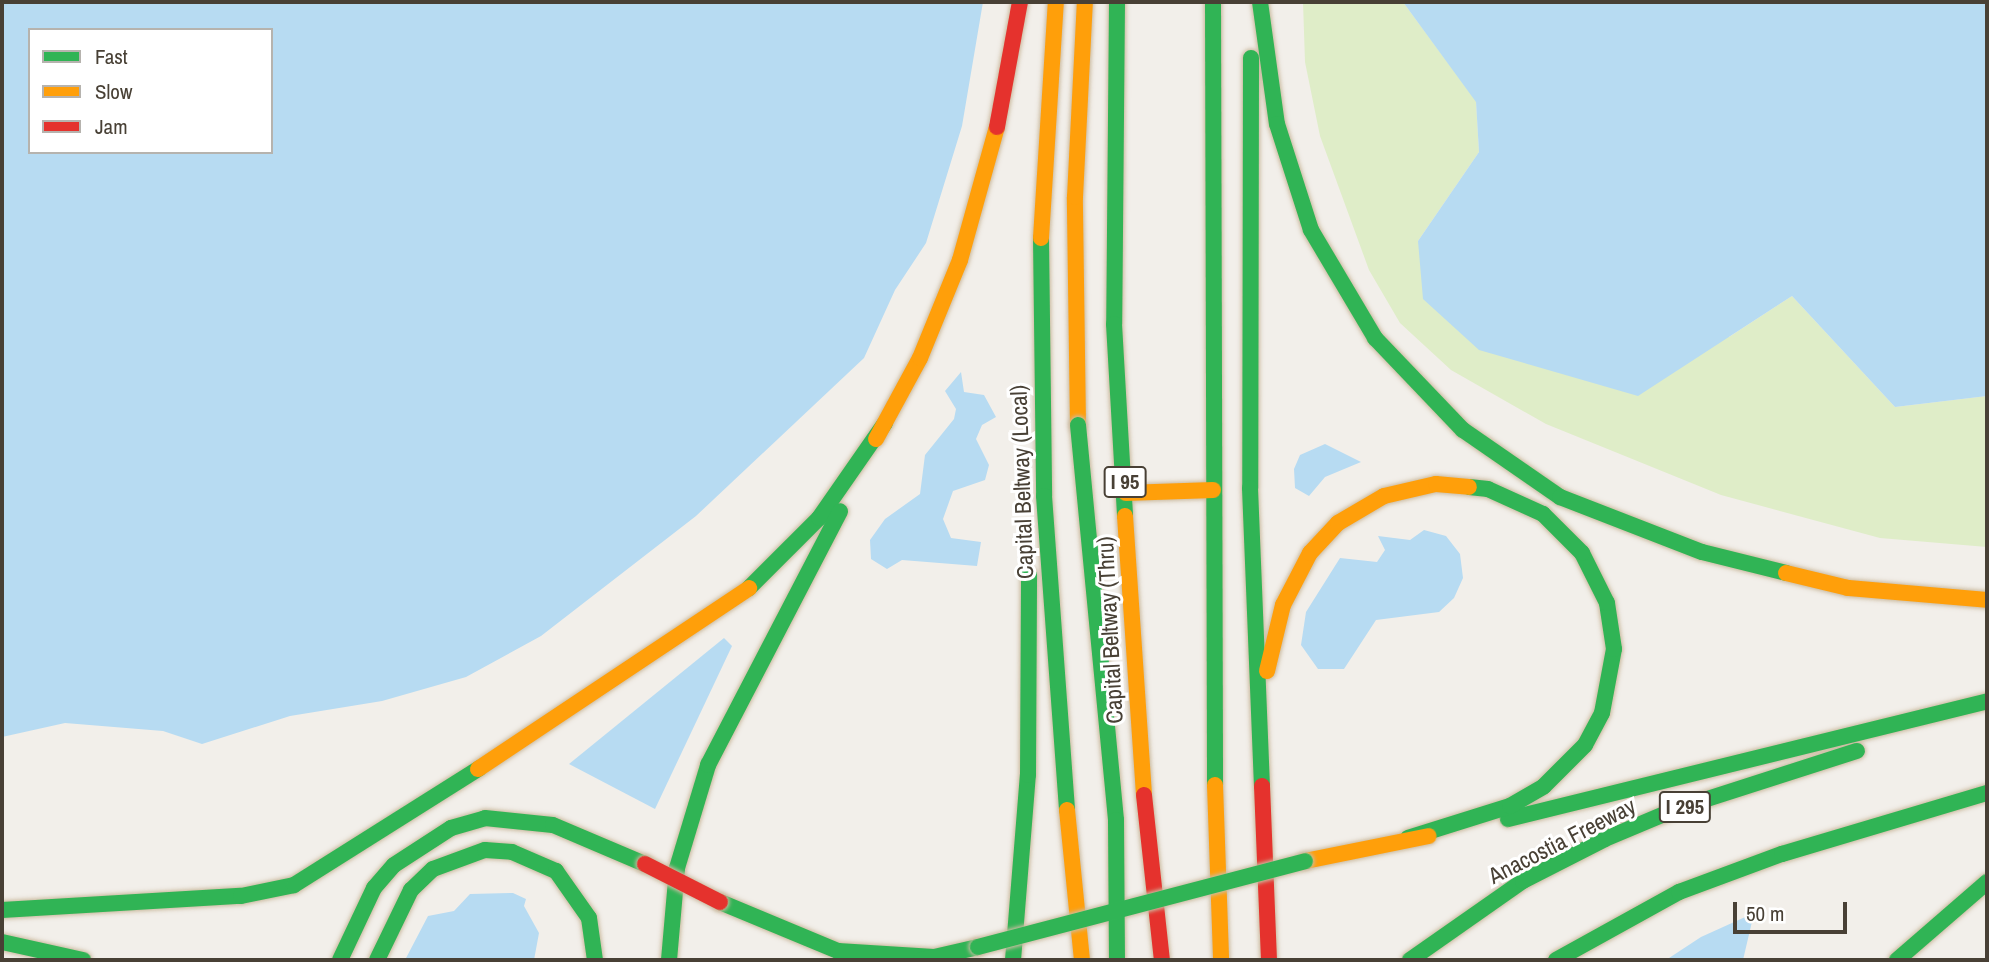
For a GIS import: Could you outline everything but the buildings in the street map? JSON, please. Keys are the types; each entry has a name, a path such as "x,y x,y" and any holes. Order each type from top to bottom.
{"highway":[{"path":"669,960 677,868 708,765 920,358 960,260 992,156 1020,2"},
{"name":"Capital Beltway (Local)","path":"1056,2 1041,201 1044,483 1053,676 1082,960"},
{"path":"1084,2 1074,197 1078,425 1116,820 1116,960"},
{"name":"Capital Beltway (Thru)","path":"1117,2 1114,324 1126,493 1136,719 1162,960"},
{"path":"1213,2 1213,490 1221,960"},
{"path":"1252,2 1249,320 1257,769 1269,960"},
{"path":"1260,2 1277,124 1311,230 1375,338 1463,430 1560,497 1702,552 1848,588 1987,600"},
{"path":"1013,960 1028,775 1032,379 1041,201"},
{"path":"2,909 269,892 324,870 464,782 760,579 819,518 885,423"},
{"path":"340,960 374,888 394,865 451,828 485,818 529,820 581,834 720,902 838,951 928,958 1305,861 1408,838 1529,796 1573,760 1602,713 1614,649 1601,585 1556,525 1514,498 1465,485 1418,487 1366,504 1324,536 1292,583 1275,629 1257,769"},
{"path":"1126,493 1213,490"},
{"path":"1408,838 1443,835 1987,701"},
{"name":"Anacostia Freeway","path":"1410,960 1523,881 1605,839 1676,809 1987,710"},
{"path":"381,850 464,782"},
{"path":"1556,960 1679,892 1782,854 1987,793"},
{"path":"377,960 411,890 433,869 485,850 512,852 556,872 589,918 595,960"},
{"path":"1897,960 1987,882"},
{"path":"2,942 83,960"},
{"path":"323,960 328,942"}],"green space":[{"path":"1303,2 1403,2 1476,101 1479,152 1418,241 1729,337 1792,296 1895,407 1987,396 1987,547 1880,538 1721,495 1546,424 1451,370 1400,323 1369,270 1320,136 1305,62"}],"water":[{"path":"2,2 983,2 962,126 926,243 895,290 864,358 696,516 541,636 466,677 382,701 290,716 202,744 163,731 65,723 2,737"},
{"path":"1403,2 1987,2 1987,396 1895,407 1792,296 1638,396 1479,350 1423,299 1418,241 1479,152 1476,102"},
{"path":"961,372 964,392 984,395 996,417 982,425 976,439 989,465 985,480 953,491 943,519 951,538 981,542 977,566 902,560 887,569 871,559 870,540 885,519 920,494 925,455 954,419 956,409 945,391"},
{"path":"1325,444 1361,462 1325,477 1309,496 1295,488 1294,469 1300,455"},
{"path":"1424,530 1446,536 1460,554 1463,578 1454,598 1439,612 1376,620 1344,669 1318,669 1301,645 1306,612 1340,558 1377,562 1385,550 1378,536 1410,540"},
{"path":"724,638 732,646 655,809 569,764"},
{"path":"513,893 526,899 524,906 539,933 534,960 405,960 428,916 454,911 470,894"},
{"path":"1754,913 1743,960 1666,960 1701,937"}],"traffic: fast":[{"path":"1117,2 1114,324 1125,516"},
{"path":"1213,2 1215,785"},
{"path":"1260,2 1277,124 1311,230 1375,338 1463,430 1560,497 1702,552 1786,573"},
{"path":"1251,58 1250,488 1262,786"},
{"path":"1041,238 1044,496 1067,810"},
{"path":"749,588 819,518 885,423"},
{"path":"1078,425 1116,820 1117,960"},
{"path":"1408,838 1510,806 1544,786 1585,745 1602,713 1614,649 1607,603 1582,553 1543,514 1488,489 1469,487"},
{"path":"669,960 677,868 708,765 840,511"},
{"path":"1013,960 1028,775 1029,575"},
{"path":"1508,819 1987,701"},
{"path":"1410,960 1523,881 1605,839 1676,809 1857,751"},
{"path":"2,910 241,896 294,885 478,769"},
{"path":"1556,960 1679,892 1782,854 1987,793"},
{"path":"340,960 374,888 394,865 451,828 485,818 553,825 645,864"},
{"path":"377,960 411,890 433,869 485,850 512,852 556,871 589,918 595,960"},
{"path":"978,947 1305,861"},
{"path":"1897,960 1987,882"},
{"path":"720,902 838,951 934,957"},
{"path":"2,942 83,960"},
{"path":"921,960 978,947"}],"traffic: slow":[{"path":"1041,238 1056,2"},
{"path":"1078,425 1075,197 1085,2"},
{"path":"876,439 920,358 960,260 997,127"},
{"path":"1267,671 1283,605 1310,553 1338,523 1384,496 1436,484 1469,487"},
{"path":"1126,493 1213,490"},
{"path":"1125,516 1144,795"},
{"path":"1786,573 1848,588 1987,600"},
{"path":"478,769 749,588"},
{"path":"1215,785 1221,960"},
{"path":"1067,810 1082,960"},
{"path":"1305,861 1429,836"}],"traffic: jam":[{"path":"997,127 1020,2"},
{"path":"1262,786 1269,960"},
{"path":"1144,795 1162,960"},
{"path":"645,864 720,902"}]}
